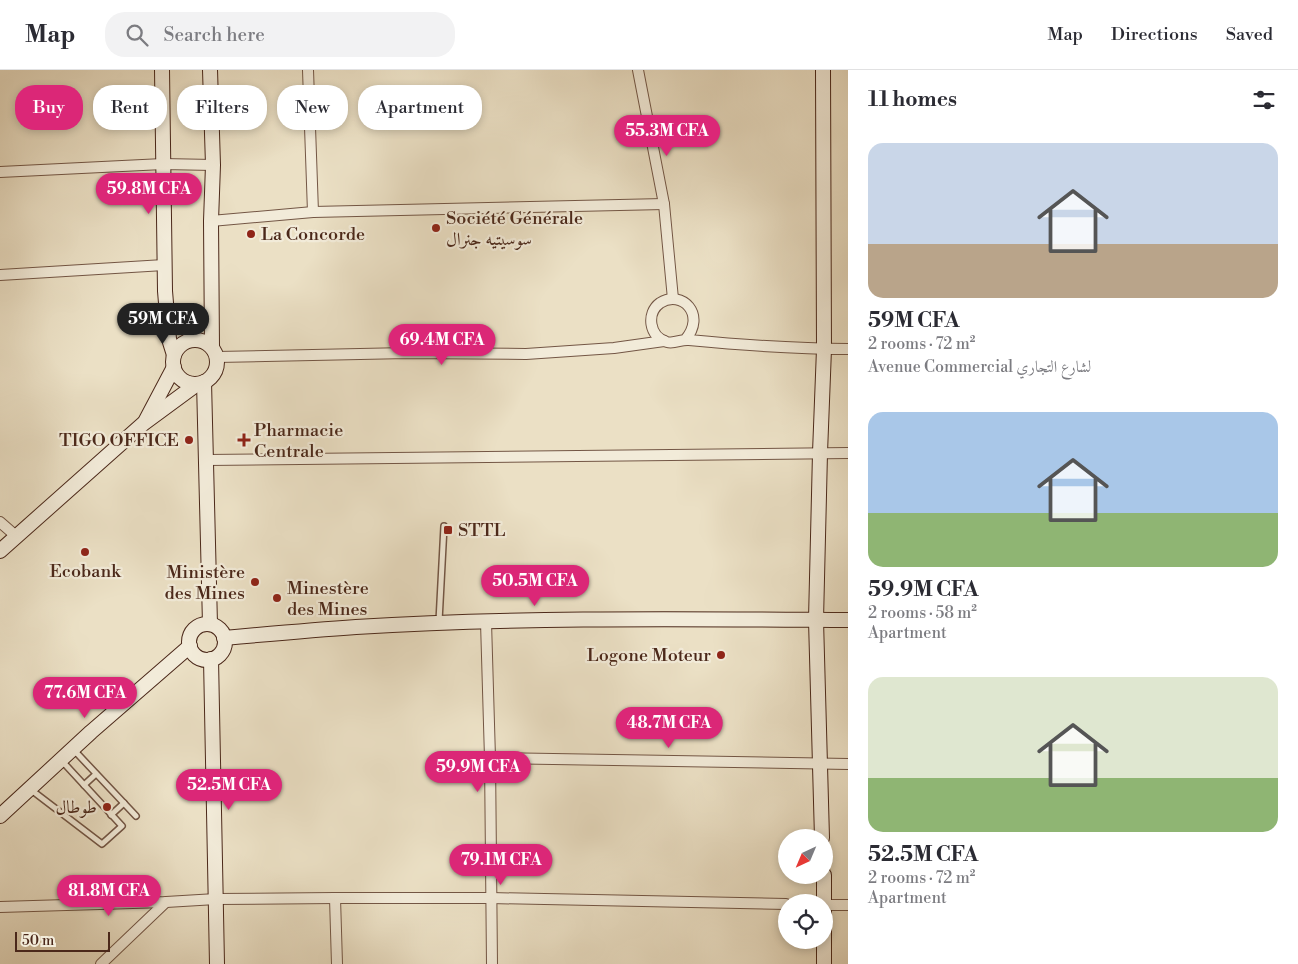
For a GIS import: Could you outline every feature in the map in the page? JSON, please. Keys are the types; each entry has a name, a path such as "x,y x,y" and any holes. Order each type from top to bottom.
{"street":[{"path":"162,70 164,291 168,332 174,361 180,378 185,382 200,383"},
{"path":"0,551 144,423 200,383 210,378 215,372 218,365 215,352 211,221 213,165 210,70"},
{"path":"308,70 314,212"},
{"path":"638,70 664,204 673,299"},
{"path":"822,829 816,620 824,349 823,70"},
{"path":"0,172 163,164 213,165"},
{"path":"211,221 314,212 664,204"},
{"path":"0,275 164,265"},
{"path":"664,341 654,333 651,320 652,314 660,304 673,299 686,304 692,312 695,322 692,332 685,340"},
{"path":"144,423 179,347 186,341 196,340 205,342 215,352 526,354 614,348 664,341 675,343 685,340 731,345 848,349"},
{"path":"200,383 207,460 210,624"},
{"path":"207,460 848,453"},
{"path":"0,522 16,536"},
{"path":"224,638 357,627 486,622 848,620"},
{"path":"486,622 490,758 492,964"},
{"path":"204,624 216,627 221,631 224,638 222,651 211,659 198,657 190,646 191,635 194,630 204,624"},
{"path":"0,816 190,646"},
{"path":"211,659 216,964"},
{"path":"490,758 848,764"},
{"path":"335,898 336,964"},
{"path":"0,908 216,899 335,898 490,898 778,904"},
{"path":"101,964 166,902"},
{"path":"833,905 848,905"},
{"path":"824,949 824,964"}],"lane":[{"path":"439,624 444,526"},
{"path":"73,749 136,816"},
{"path":"29,789 102,844 122,826 61,760"},
{"path":"84,785 96,774"},
{"path":"111,815 124,803"}],"place":[{"name":"Société Générale سوسيتيه جنرال","path":"436,228"},
{"name":"La Concorde","path":"251,234"},
{"name":"TIGO OFFICE","path":"189,440"},
{"name":"Pharmacie Centrale","path":"244,440"},
{"name":"STTL","path":"448,530"},
{"name":"Ecobank","path":"85,552"},
{"name":"Ministère des Mines","path":"255,582"},
{"name":"Minestère des Mines","path":"277,598"},
{"name":"Logone Moteur","path":"721,655"},
{"name":"طوطال","path":"107,807"}]}
